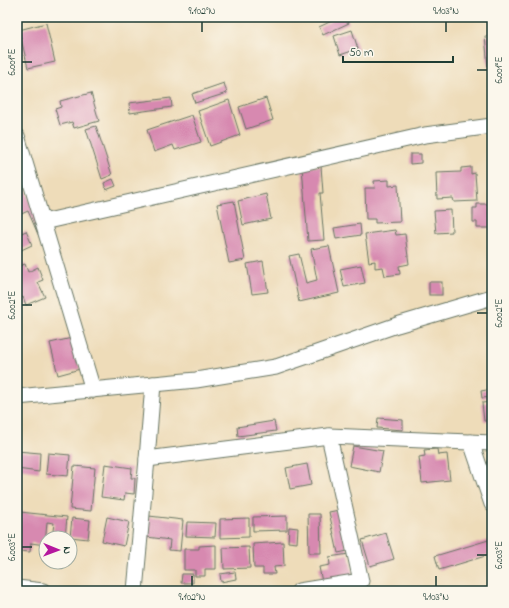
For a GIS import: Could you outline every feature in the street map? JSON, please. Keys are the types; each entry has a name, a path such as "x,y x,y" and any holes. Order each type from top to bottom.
{"street":[{"path":"43,222 425,135 492,126"},
{"path":"17,136 93,390"},
{"path":"17,397 32,394 93,390 196,380 276,367 397,325 492,297"},
{"path":"135,591 153,384"},
{"path":"147,459 330,436 492,442"},
{"path":"298,591 362,586 330,436"},
{"path":"471,442 492,504"},
{"path":"17,588 43,591"}],"building":[{"path":"340,17 346,17 349,23 323,35 319,27"},
{"path":"46,23 55,62 28,68 19,30"},
{"path":"352,30 358,49 340,55 334,36"},
{"path":"485,36 492,36 492,66 488,67"},
{"path":"224,83 227,93 195,103 192,94"},
{"path":"91,93 99,121 74,128 72,122 60,125 55,109 61,107 60,101"},
{"path":"171,98 172,107 130,113 129,103"},
{"path":"266,98 273,120 246,129 239,107"},
{"path":"229,100 240,135 210,146 198,111"},
{"path":"192,115 201,142 175,150 173,145 154,152 147,130"},
{"path":"96,126 112,175 102,179 86,129"},
{"path":"410,154 421,154 421,163 410,164"},
{"path":"321,166 323,193 320,193 324,240 308,241 302,167"},
{"path":"471,167 471,174 475,173 477,201 454,202 453,198 437,199 436,173 461,172 461,168"},
{"path":"20,177 45,237 40,239 28,211 17,216 17,204 21,202 17,193 17,179"},
{"path":"113,179 116,186 106,190 104,183"},
{"path":"389,180 389,186 398,185 400,222 375,223 375,219 366,219 365,188 375,188 374,181"},
{"path":"266,194 271,219 243,225 238,201"},
{"path":"234,201 245,260 229,263 217,204"},
{"path":"477,204 492,204 492,228 477,228 477,222 473,222 473,208 477,208"},
{"path":"451,210 452,232 436,233 434,211"},
{"path":"360,224 361,235 336,239 334,228"},
{"path":"395,230 396,235 405,234 409,264 399,266 400,274 385,276 383,267 375,268 375,261 369,262 365,234"},
{"path":"26,231 32,245 17,252 17,235"},
{"path":"329,246 339,293 299,302 289,256 299,254 306,283 317,280 311,249"},
{"path":"263,261 268,292 252,294 247,264"},
{"path":"25,264 28,272 38,267 43,280 38,282 45,297 26,305 23,297 17,300 17,267"},
{"path":"361,265 365,283 344,287 340,269"},
{"path":"429,282 442,282 442,295 429,295"},
{"path":"72,338 80,369 58,375 50,343"},
{"path":"492,389 492,397 482,398 481,391"},
{"path":"492,402 492,420 484,421 482,403"},
{"path":"378,418 403,420 403,430 377,428"},
{"path":"274,421 276,431 238,436 237,427"},
{"path":"353,446 383,451 379,472 349,466"},
{"path":"437,449 438,455 447,454 450,480 422,483 419,457 425,456 424,450"},
{"path":"17,451 40,453 39,472 17,469"},
{"path":"48,453 70,455 68,476 46,474"},
{"path":"105,464 132,468 131,478 135,478 134,494 125,493 124,500 101,497"},
{"path":"307,464 311,485 290,489 286,468"},
{"path":"74,466 95,468 91,511 70,509"},
{"path":"339,510 348,551 338,553 329,512"},
{"path":"20,512 67,517 66,530 53,530 54,523 47,522 46,530 38,530 38,544 31,543 30,552 17,551"},
{"path":"308,514 320,514 321,553 309,553"},
{"path":"149,516 183,520 180,551 169,550 170,540 147,537"},
{"path":"287,516 287,530 253,531 253,517"},
{"path":"107,517 129,522 124,546 102,541"},
{"path":"72,518 90,520 88,539 78,538 78,530 71,530"},
{"path":"249,518 249,537 220,538 220,519"},
{"path":"187,522 216,523 215,537 186,536"},
{"path":"289,527 298,528 297,543 288,542"},
{"path":"386,533 394,559 370,566 362,540"},
{"path":"492,539 492,554 439,570 435,556"},
{"path":"283,542 284,566 274,567 275,574 263,574 263,568 254,568 253,544"},
{"path":"216,545 216,569 205,569 205,576 195,576 195,570 184,570 184,549 199,549 199,546"},
{"path":"249,547 250,568 224,569 223,548"},
{"path":"349,554 353,577 322,582 319,567 330,565 329,557"},
{"path":"235,572 236,579 221,582 220,574"},
{"path":"182,574 193,574 193,583 181,583"}]}
